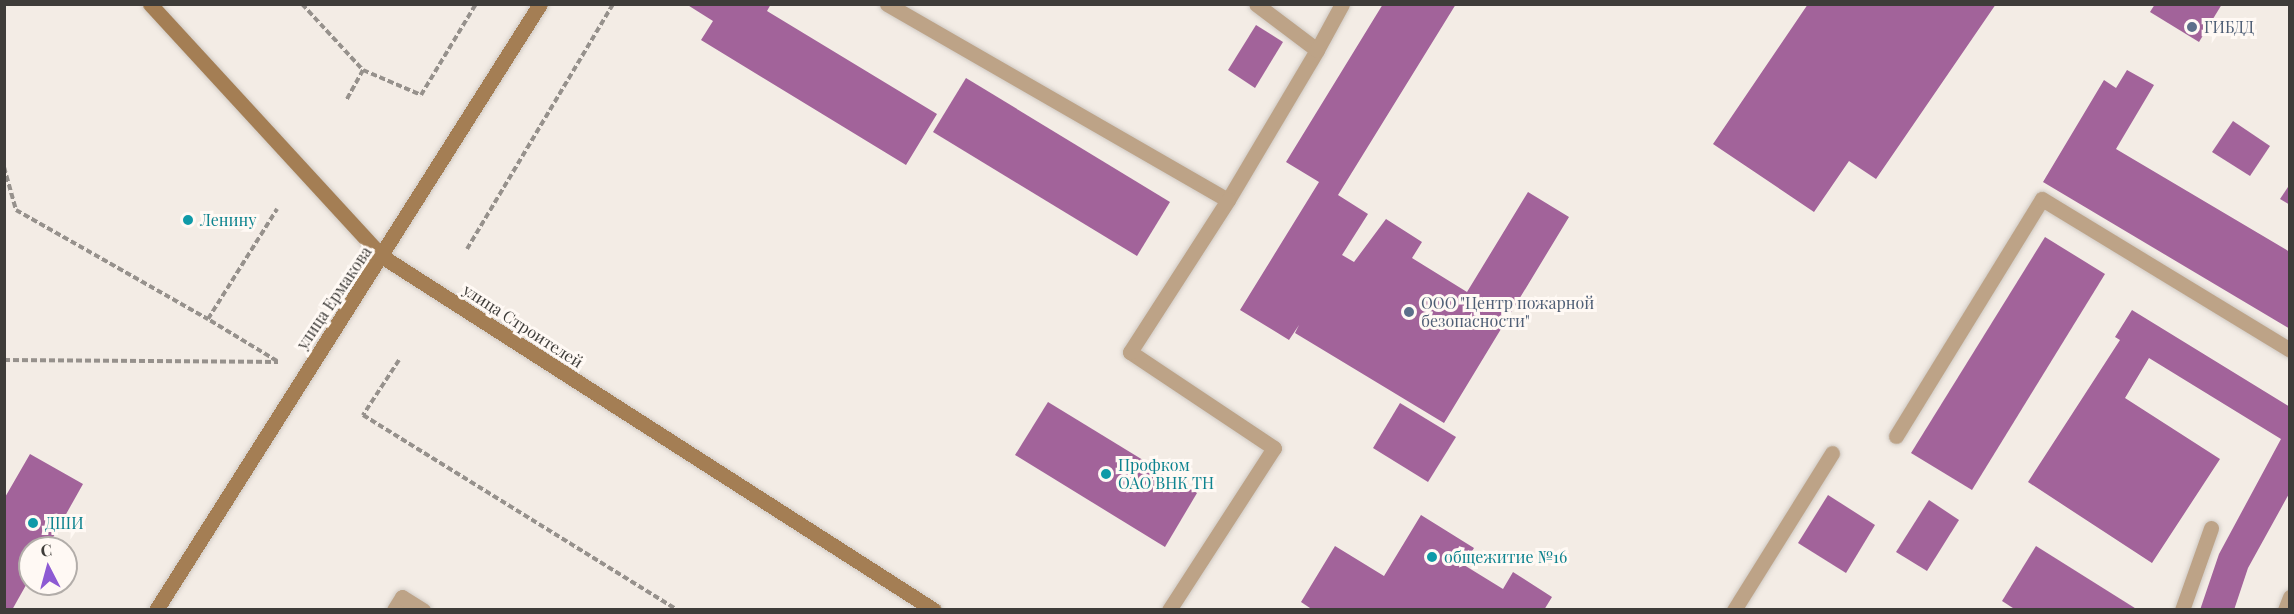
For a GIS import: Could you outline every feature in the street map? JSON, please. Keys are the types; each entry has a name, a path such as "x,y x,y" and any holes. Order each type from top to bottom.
{"main road":[{"name":"улица Строителей","path":"150,4 383,257 934,609"},
{"name":"улица Ермакова","path":"156,609 383,257 540,4"}],"street":[{"path":"887,4 1228,200"},
{"path":"1256,4 1317,50"},
{"path":"1169,609 1274,448 1130,352 1228,200 1342,4"},
{"path":"1896,436 2042,199 2289,350"},
{"path":"1734,609 1832,453"},
{"path":"2182,609 2211,528"},
{"path":"394,609 402,597 423,609"},
{"path":"2285,609 2289,597"}],"path":[{"path":"302,4 363,70 421,95 476,4"},
{"path":"467,249 613,4"},
{"path":"346,101 363,70"},
{"path":"4,167 16,210 208,319 278,362 4,360"},
{"path":"208,319 278,209"},
{"path":"399,360 363,415 678,609"}],"building":[{"path":"686,4 771,4 767,11 937,114 906,165 701,40 713,21"},
{"path":"1383,4 1456,4 1338,195 1368,214 1342,255 1354,262 1386,219 1422,242 1412,258 1467,292 1528,192 1569,217 1444,423 1295,333 1299,325 1289,340 1240,310 1319,182 1286,162"},
{"path":"1808,4 1996,4 1876,179 1849,161 1814,212 1713,144"},
{"name":"ГИБДД","path":"2155,4 2222,4 2199,42 2150,12"},
{"path":"1256,25 1283,42 1255,88 1228,70"},
{"path":"2127,70 2154,85 2116,149 2290,252 2290,329 2043,182 2104,80 2116,88"},
{"path":"966,78 1170,202 1137,256 933,132"},
{"path":"2233,121 2270,146 2250,176 2212,152"},
{"path":"2290,184 2290,205 2280,199"},
{"path":"2045,237 2105,274 1972,490 1911,453"},
{"path":"2132,310 2290,407 2290,492 2248,568 2234,610 2200,610 2219,554 2281,439 2149,358 2125,398 2220,459 2152,563 2028,482 2120,340 2115,337"},
{"name":"Профком ОАО ВНК ТН","path":"1048,402 1197,493 1165,547 1015,455"},
{"path":"1400,403 1456,437 1428,482 1373,448"},
{"name":"ДШИ","path":"30,454 83,484 54,536 18,536 18,596 20,596 12,610 4,610 4,499"},
{"path":"1828,495 1875,525 1846,573 1798,543"},
{"path":"1929,500 1959,520 1927,571 1896,552"},
{"name":"общежитие №16","path":"1421,515 1474,548 1464,565 1503,589 1513,572 1552,597 1544,610 1313,610 1301,602 1335,546 1384,576"},
{"path":"2036,546 2138,610 2016,610 2002,601"}],"place":[{"name":"ГИБДД","path":"2192,27"},
{"name":"Ленину","path":"188,220"},
{"name":"ООО \"Центр пожарной безопасности\"","path":"1409,312"},
{"name":"Профком ОАО ВНК ТН","path":"1106,474"},
{"name":"ДШИ","path":"33,523"},
{"name":"общежитие №16","path":"1432,557"}]}
